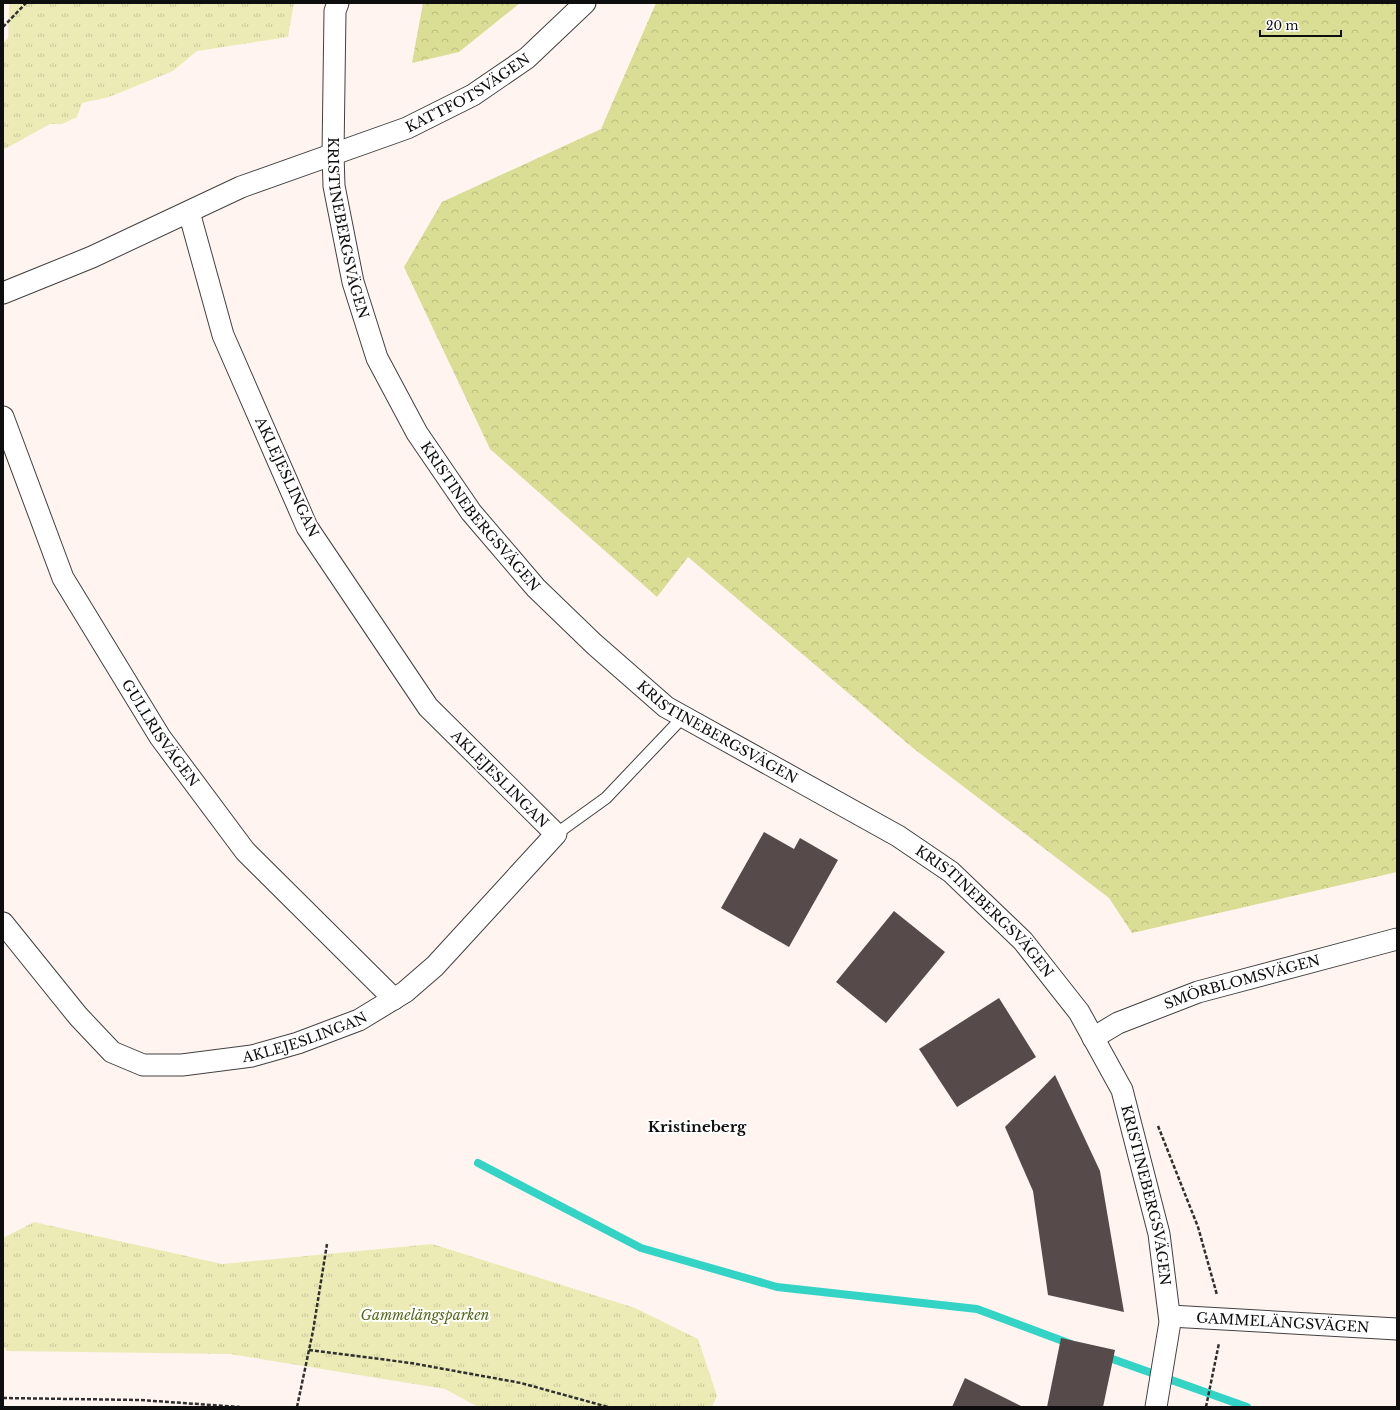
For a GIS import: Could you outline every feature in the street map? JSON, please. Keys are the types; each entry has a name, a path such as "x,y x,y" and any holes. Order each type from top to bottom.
{"street":[{"name":"KRISTINEBERGSVÄGEN","path":"338,3 335,11 334,186 353,282 377,358 417,432 471,512 536,588 600,650 666,707 898,836 951,872 1023,941 1079,1012 1122,1090 1159,1234 1170,1322 1156,1407"},
{"name":"KATTFOTSVÄGEN","path":"333,154 407,128 473,95 527,58 585,3"},
{"path":"3,293 92,257 241,187 333,154"},
{"name":"AKLEJESLINGAN","path":"3,923 78,1016 112,1052 144,1065 182,1065 260,1054 298,1043 359,1020 405,992 435,966 556,834 428,707 307,527 223,335 189,212"},
{"name":"GULLRISVÄGEN","path":"3,417 63,578 160,737 245,851 394,998"},
{"name":"SMÖRBLOMSVÄGEN","path":"1093,1038 1118,1023 1198,992 1397,939"},
{"name":"GAMMELÄNGSVÄGEN","path":"1170,1316 1397,1329"}],"lane":[{"path":"556,834 606,798 683,717"}],"path":[{"path":"3,27 26,3"},
{"path":"1158,1125 1198,1227 1223,1318 1206,1407"},
{"path":"297,1407 309,1350 327,1244"},
{"path":"309,1350 411,1363 521,1383 608,1407"},
{"path":"3,1398 140,1400 240,1407"}],"green space":[{"path":"9,3 294,3 288,37 197,51 173,71 109,97 82,103 77,117 62,124 50,124 5,149 3,147 3,43 8,38"},
{"path":"423,3 520,3 459,52 412,63"},
{"path":"656,3 1397,3 1397,872 1132,933 1109,898 913,748 688,557 657,597 490,449 404,267 442,202 601,129"},
{"name":"Gammelängsparken","path":"34,1222 222,1264 432,1244 635,1308 698,1339 717,1396 712,1407 478,1407 445,1389 230,1354 7,1351 3,1346 3,1238"}],"building":[{"path":"764,832 794,849 800,838 838,860 789,947 721,908"},
{"path":"894,911 945,952 886,1023 836,982"},
{"path":"999,998 1036,1057 957,1107 919,1049"},
{"path":"1055,1075 1100,1171 1124,1312 1048,1295 1033,1191 1005,1127"},
{"path":"1061,1338 1115,1350 1103,1407 1047,1407"},
{"path":"965,1378 1023,1407 952,1407"}],"waterway":[{"path":"478,1163 641,1248 777,1287 977,1309 1071,1344"},
{"path":"1104,1356 1247,1407"}],"district":[{"name":"Kristineberg","path":"697,1126"}]}
